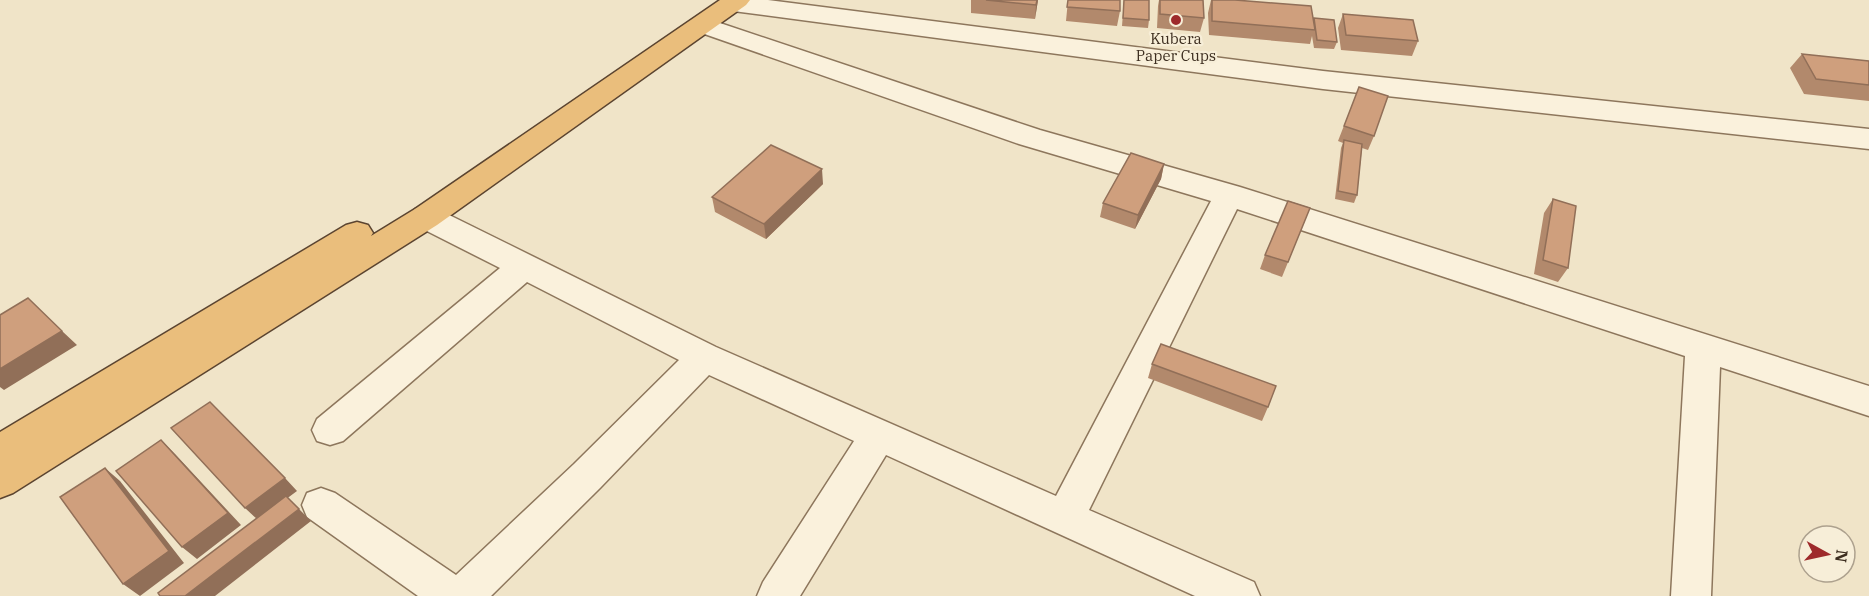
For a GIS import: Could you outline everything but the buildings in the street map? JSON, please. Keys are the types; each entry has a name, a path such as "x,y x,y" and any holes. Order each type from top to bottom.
{"highway":[{"path":"0,451 418,196 701,13 735,2"},
{"path":"0,481 426,217 701,13"}],"street":[{"path":"735,2 1323,80 1869,139"},
{"path":"701,13 1002,128 1174,181 1229,195 1869,401"},
{"path":"1065,518 1229,195"},
{"path":"426,217 704,357 1239,596"},
{"path":"330,430 525,265"},
{"path":"1691,596 1703,348"},
{"path":"463,596 587,477 704,357"},
{"path":"777,596 879,434"},
{"path":"321,504 452,596"}],"place":[{"name":"Kubera Paper Cups","path":"1176,20"}]}
